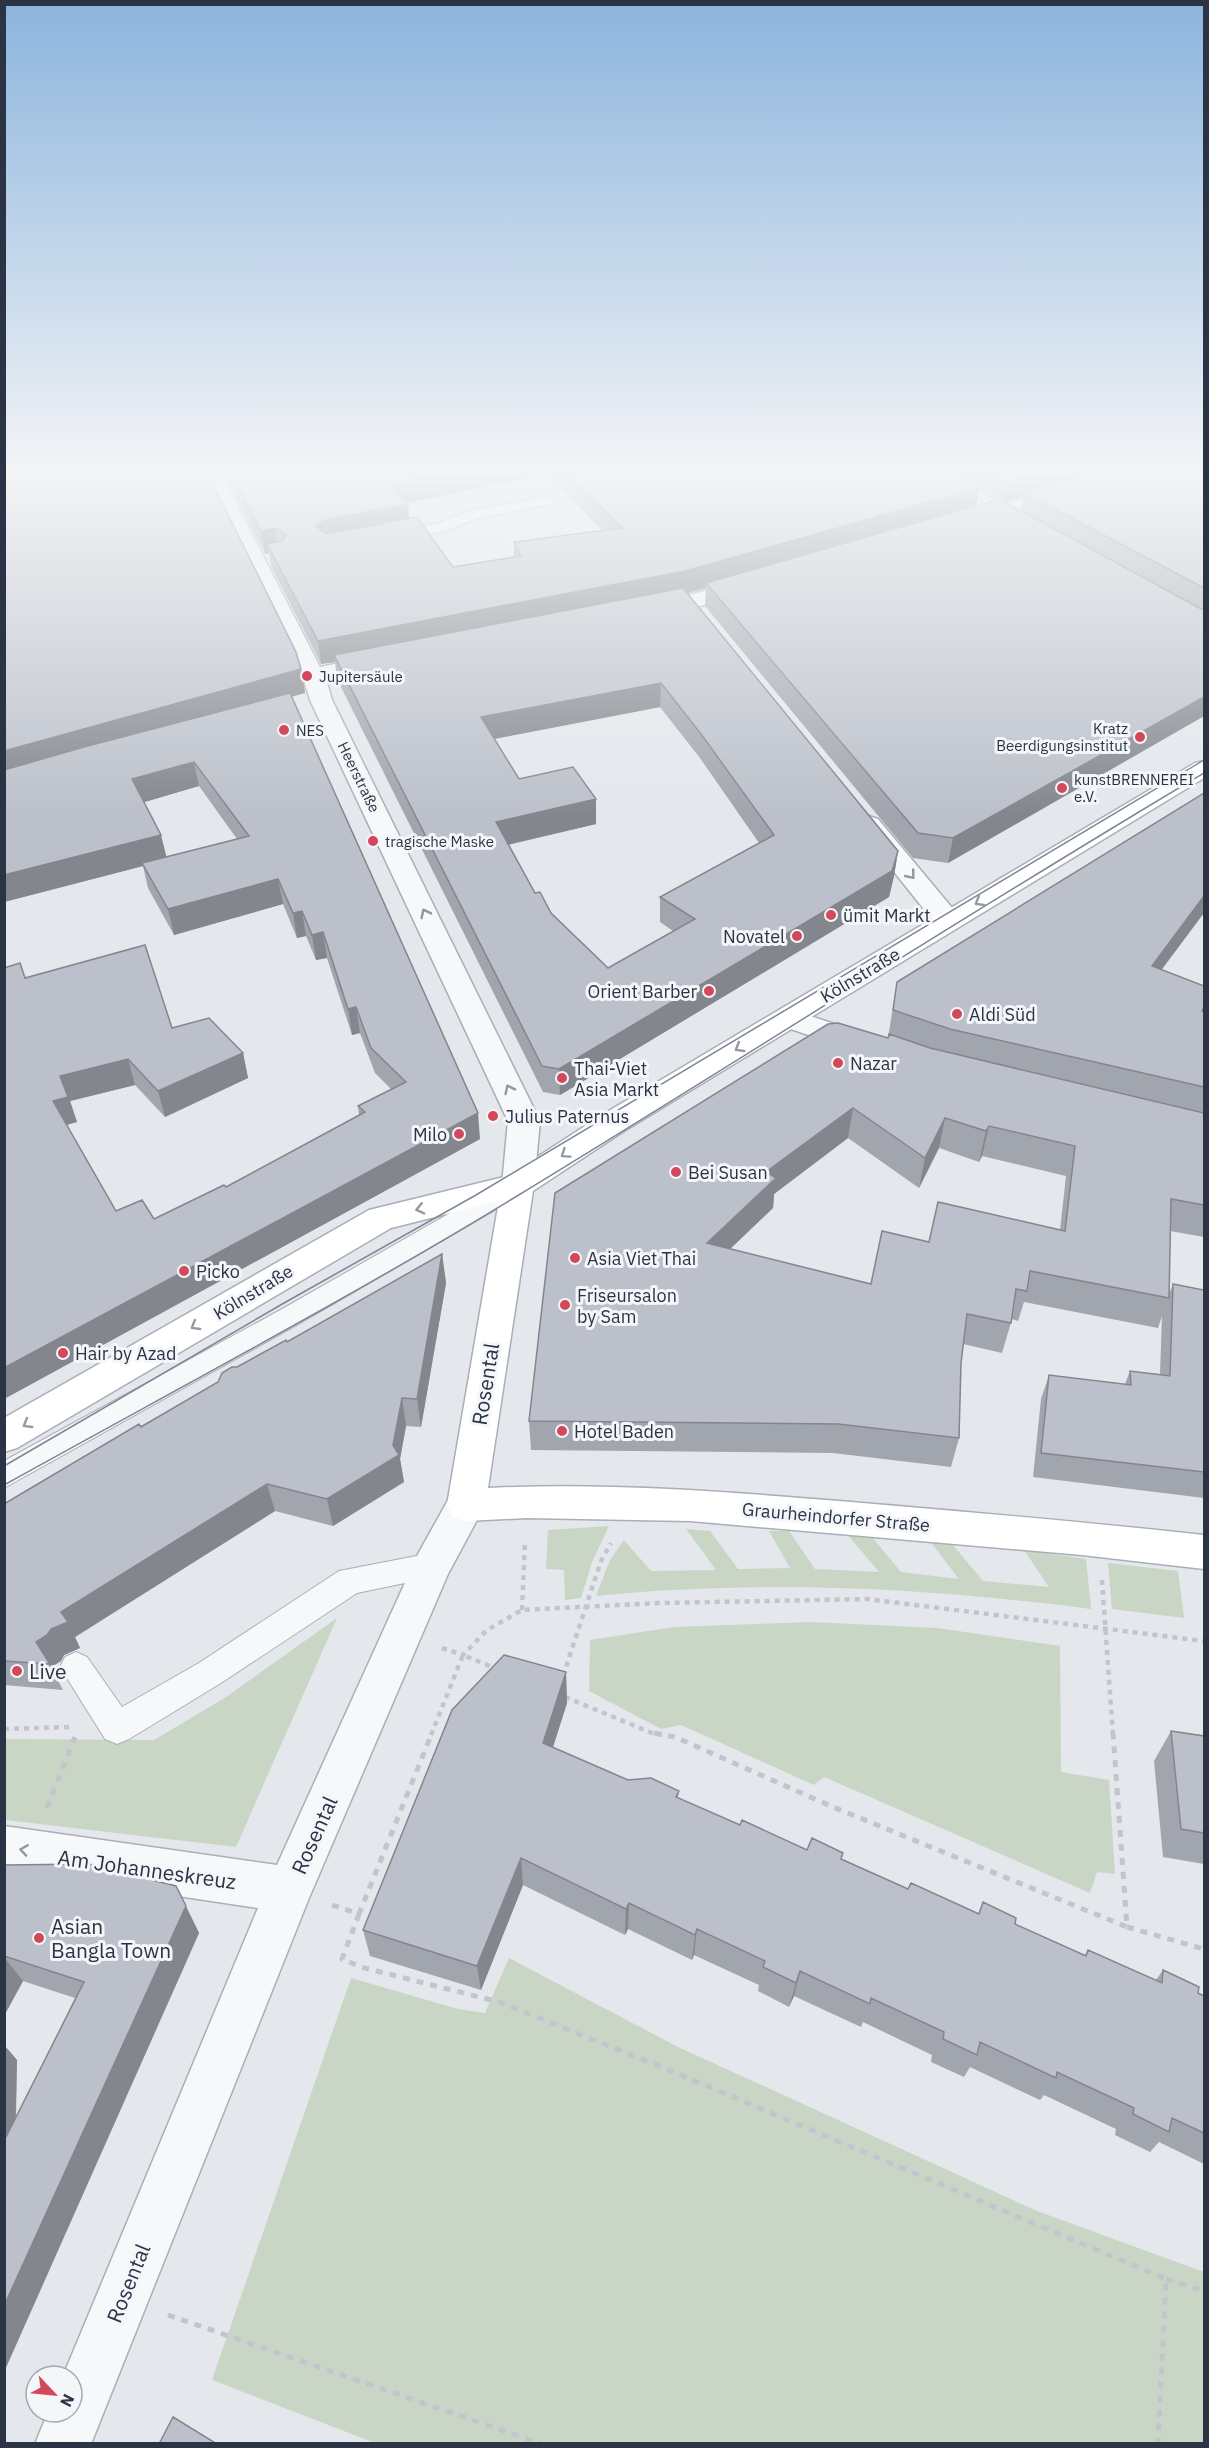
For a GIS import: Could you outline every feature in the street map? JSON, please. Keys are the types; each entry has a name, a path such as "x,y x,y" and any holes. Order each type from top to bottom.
{"street":[{"name":"Heerstraße","path":"272,586 310,694 524,1121 515,1200"},
{"path":"630,613 695,610 751,586"},
{"path":"310,694 395,659"},
{"name":"Kölnstraße","path":"4,1437 381,1218 515,1200 606,1127 1204,768"},
{"path":"853,805 948,921"},
{"path":"789,1018 894,1054"},
{"name":"Rosental","path":"63,2444 290,1890 432,1566 466,1505 515,1200"},
{"name":"Graurheindorfer Straße","path":"466,1505 527,1502 616,1505 690,1504 1100,1540 1204,1552"},
{"name":"Am Johanneskreuz","path":"15,1849 290,1890"}],"lane":[{"path":"4,1476 293,1315 515,1200"},
{"path":"76,1667 117,1728 210,1673 350,1581 432,1566"}],"path":[{"path":"522,1610 527,1502"},
{"path":"560,1683 601,1561 619,1529 616,1505"},
{"path":"1100,1540 1127,1927"},
{"path":"1204,1641 867,1599 662,1603 522,1610 487,1630 463,1655 342,1959 361,1967 499,2002 675,2072 1166,2279 1204,2290"},
{"path":"401,1636 463,1655 505,1672"},
{"path":"556,1694 652,1733 675,1737 832,1807 1127,1927 1204,1949"},
{"path":"4,1729 77,1727 40,1825 15,1849"},
{"path":"290,1890 358,1914"},
{"path":"1158,2444 1166,2279"},
{"path":"121,2300 542,2444"}],"green space":[{"path":"609,1526 592,1562 581,1598 565,1600 564,1570 546,1569 548,1530"},
{"path":"686,1529 710,1531 738,1569 790,1568 769,1531 789,1531 815,1569 879,1572 847,1534 871,1536 901,1572 959,1579 929,1540 952,1544 983,1581 1049,1587 1024,1550 1086,1559 1091,1609 967,1596 844,1588 720,1588 596,1596 610,1560 624,1540 651,1571 716,1570"},
{"path":"1108,1563 1178,1571 1184,1618 1112,1609"},
{"path":"337,1618 236,1847 5,1820 5,1739 154,1740 226,1697"},
{"path":"811,1622 937,1628 1060,1646 1061,1772 1109,1780 1115,1874 1097,1872 1090,1893 824,1777 814,1785 681,1725 661,1729 589,1691 590,1640 674,1627"},
{"path":"509,1958 678,2047 1037,2211 1204,2272 1204,2443 375,2443 212,2380 351,1978 458,2009 485,2013"}],"building":[{"path":"4,586 263,586 296,652 301,669 4,751"},
{"path":"289,586 605,586 318,641"},
{"path":"709,586 1159,586 1204,609 1204,697 953,838 918,833"},
{"path":"683,588 898,851 892,871 559,1069 542,1066 334,655","holes":["661,683 774,835 660,897 695,919 608,968 551,913 540,892 535,893 496,822 596,799 573,767 519,779 481,717"]},
{"path":"290,693 478,1113 4,1368 4,968 20,963 25,978 145,945 172,1028 209,1018 243,1053 158,1091 128,1059 60,1076 68,1097 53,1101 116,1211 142,1200 154,1219 224,1185 226,1187 365,1112 358,1106 406,1082 371,1048 356,1007 348,1009 323,932 312,935 302,911 293,913 278,879 168,909 142,863 249,836 194,762 132,779 161,835 4,875 4,770"},
{"path":"1204,793 1204,896 1152,966 1204,986 1202,1011 1204,1011 1204,1087 950,1029 893,1010 897,982"},
{"path":"838,1023 888,1038 889,1034 930,1048 1204,1113 1204,1205 1171,1199 1169,1298 1030,1271 1027,1291 1016,1289 1011,1323 967,1314 961,1363 959,1438 838,1424 529,1421 555,1193 828,1024","holes":["853,1108 925,1158 945,1118 986,1131 989,1126 1075,1146 1065,1231 938,1202 929,1242 882,1231 871,1284 707,1243 776,1178 766,1172"]},
{"path":"442,1254 417,1399 402,1398 393,1445 399,1455 327,1499 267,1484 61,1612 68,1622 51,1629 47,1635 36,1642 50,1664 4,1661 4,1504 139,1424 141,1427 218,1382 222,1373 232,1367 237,1367 286,1340 287,1342"},
{"path":"1173,1284 1204,1290 1204,1472 1041,1453 1049,1375 1131,1385 1130,1371 1170,1376"},
{"path":"504,1655 566,1672 543,1743 628,1780 651,1778 679,1791 676,1797 740,1825 742,1820 807,1850 812,1838 843,1853 841,1859 908,1889 911,1883 979,1914 983,1902 1016,1918 1015,1924 1086,1956 1088,1950 1162,1983 1163,1970 1199,1987 1198,1993 1204,1996 1204,2133 1172,2118 1169,2132 1133,2114 1134,2108 1057,2072 1056,2078 980,2042 977,2055 943,2039 944,2032 871,1998 870,2004 800,1971 796,1983 763,1967 765,1961 697,1929 695,1935 629,1903 626,1909 521,1858 477,1966 363,1930 452,1710"},
{"path":"1171,1731 1204,1736 1204,1833 1181,1829"},
{"path":"89,1864 176,1886 186,1906 4,2306 4,2141 84,1982 4,1956 4,1865"},
{"path":"173,2417 217,2444 159,2444"}],"tram line":[{"path":"4,1466 284,1303 476,1195 1204,760"},
{"path":"4,1485 454,1234 1204,773"}],"place":[{"name":"Jupitersäule","path":"307,676"},
{"name":"NES","path":"284,730"},
{"name":"Kratz Beerdigungsinstitut","path":"1140,737"},
{"name":"kunstBRENNEREI e.V.","path":"1062,788"},
{"name":"tragische Maske","path":"373,841"},
{"name":"ümit Markt","path":"831,915"},
{"name":"Novatel","path":"797,936"},
{"name":"Orient Barber","path":"709,991"},
{"name":"Aldi Süd","path":"957,1014"},
{"name":"Nazar","path":"838,1063"},
{"name":"Thai-Viet Asia Markt","path":"562,1078"},
{"name":"Julius Paternus","path":"493,1116"},
{"name":"Milo","path":"459,1134"},
{"name":"Bei Susan","path":"676,1172"},
{"name":"Asia Viet Thai","path":"575,1258"},
{"name":"Picko","path":"184,1271"},
{"name":"Friseursalon by Sam","path":"565,1305"},
{"name":"Hair by Azad","path":"63,1353"},
{"name":"Hotel Baden","path":"562,1431"},
{"name":"Live","path":"17,1671"},
{"name":"Asian Bangla Town","path":"39,1938"}]}
